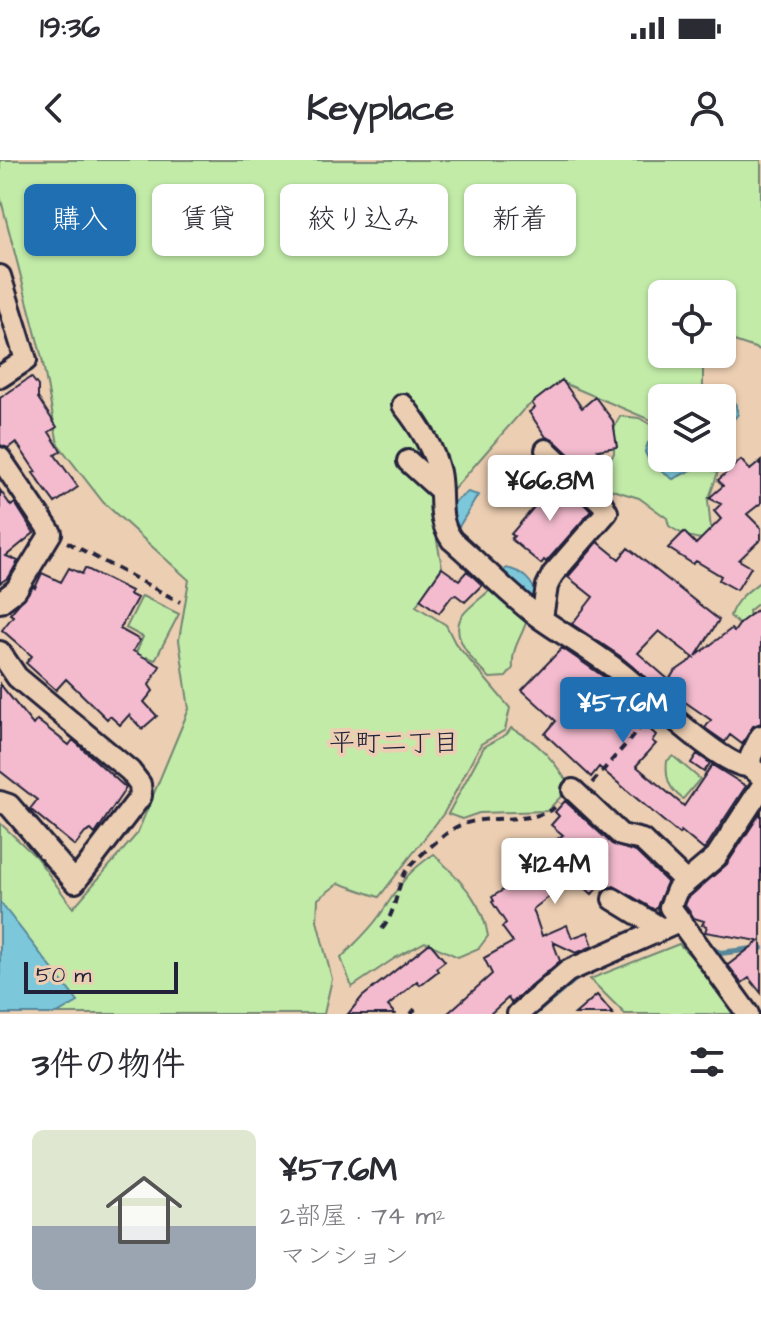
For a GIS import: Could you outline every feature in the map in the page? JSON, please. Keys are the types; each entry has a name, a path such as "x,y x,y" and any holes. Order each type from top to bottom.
{"street":[{"path":"0,276 26,360 0,377"},
{"path":"403,405 434,456 440,475 443,524 452,540 542,618 620,672 689,732 733,762 755,771"},
{"path":"542,618 547,586 553,574 607,512 602,503 546,450"},
{"path":"0,458 51,533 16,590 0,602"},
{"path":"408,461 440,490"},
{"path":"0,652 17,677 130,771 140,784 141,796 75,882 9,805 0,802"},
{"path":"755,771 751,756 761,736"},
{"path":"676,926 670,907 677,890 716,857 761,788"},
{"path":"576,793 621,835 642,840 686,882"},
{"path":"613,899 676,926 751,1006"},
{"path":"518,1014 568,971 676,926"}],"path":[{"path":"51,533 180,602"},
{"path":"382,929 394,911 406,872 452,830 477,821 549,813 576,793 659,706"}],"green space":[{"path":"0,160 761,160 761,350 736,342 736,280 648,280 648,368 703,368 703,384 648,384 648,419 561,382 523,410 432,514 442,567 416,606 446,625 455,643 510,708 505,730 481,744 444,813 379,897 339,883 318,899 317,921 332,979 324,1014 0,1014 0,823 36,857 73,908 137,834 189,709 179,640 189,580 103,502 58,444 42,358 0,196"},
{"path":"620,416 639,418 648,423 645,452 648,472 663,472 673,479 687,472 718,472 708,501 712,539 695,538 680,532 669,526 667,518 639,498 609,489 602,478 614,453 614,429"},
{"path":"761,581 761,601 749,611 753,638 730,616 739,601"},
{"path":"491,589 528,616 516,647 513,668 506,677 490,678 466,650 458,633 462,616"},
{"path":"142,596 179,614 155,660 147,657 139,671 130,666 143,637 126,628"},
{"path":"511,728 545,753 570,787 547,811 479,813 462,819 448,814 484,747 507,734"},
{"path":"673,756 700,779 683,799 667,778 667,761"},
{"path":"434,854 475,901 488,936 479,948 458,957 425,942 352,987 341,958 376,921 408,875"},
{"path":"679,944 714,980 738,1014 625,1014 590,979"}],"water":[{"path":"663,472 687,472 673,479"},
{"path":"468,492 478,495 454,535 450,505"},
{"path":"506,568 522,574 530,582 538,597 535,605 501,575"},
{"path":"0,902 78,1002 57,1014 0,1014"}],"building":[{"path":"31,377 38,386 38,398 57,427 49,432 61,451 55,455 78,487 55,503 16,442 8,448 0,445 0,398"},
{"path":"562,380 582,408 595,397 613,421 617,447 598,450 610,460 592,476 555,441 546,437 529,412 535,408 532,403"},
{"path":"741,460 750,470 761,461 761,503 747,514 761,528 761,539 739,560 751,567 737,590 719,580 721,576 696,561 693,564 668,548 684,532 696,544 721,519 714,511 721,504 709,498 723,486 718,480 727,472 736,472 736,464"},
{"path":"558,479 591,511 541,564 511,539 514,536 511,534"},
{"path":"0,490 11,506 15,503 34,533 6,556 18,561 9,577 0,583"},
{"path":"598,542 619,559 628,548 719,620 696,656 731,629 734,632 741,622 761,607 761,723 753,726 742,744 730,735 725,742 705,728 711,720 672,693 669,697 620,656 572,624 593,597 568,577","holes":["659,631 694,658 674,672 669,680 638,653"]},
{"path":"69,568 82,574 85,568 131,591 129,594 137,598 120,629 140,640 133,651 160,666 149,685 153,691 144,702 157,716 142,729 129,715 120,725 110,716 107,719 66,679 56,690 26,663 32,656 2,630 13,616 10,614 35,588 42,573 61,582"},
{"path":"442,568 459,580 467,571 482,585 465,602 456,595 452,596 439,613 420,599"},
{"path":"562,648 604,677 652,717 645,725 656,735 652,741 656,744 636,766 684,806 712,765 746,786 704,850 681,831 679,834 599,767 591,777 545,734 556,721 522,690"},
{"path":"0,684 33,725 37,720 69,745 73,740 126,788 95,834 91,830 85,833 75,846 30,809 37,800 0,771"},
{"path":"697,754 710,763 704,772 691,763"},
{"path":"565,801 612,844 636,852 667,882 657,907 655,910 614,886 607,888 601,884 592,894 574,878 533,909 542,936 567,925 572,938 588,932 593,946 576,953 553,942 560,961 511,1003 508,998 490,1014 447,1014 492,974 484,958 513,942 502,927 506,923 492,897 517,881 511,871 563,835 551,825 559,816 555,812"},
{"path":"761,812 761,993 749,978 742,983 728,965 759,941 705,932 707,926 702,925 704,921 694,918 685,905 688,898 727,864"},
{"path":"430,943 445,961 436,968 438,971 420,985 417,981 388,1006 395,1014 348,1014 362,997"},
{"path":"597,995 613,1014 575,1014"}],"waterway":[{"path":"708,947 720,953 761,948"},
{"path":"534,1014 580,975"}],"district":[{"name":"平町二丁目","path":"394,743"}]}
